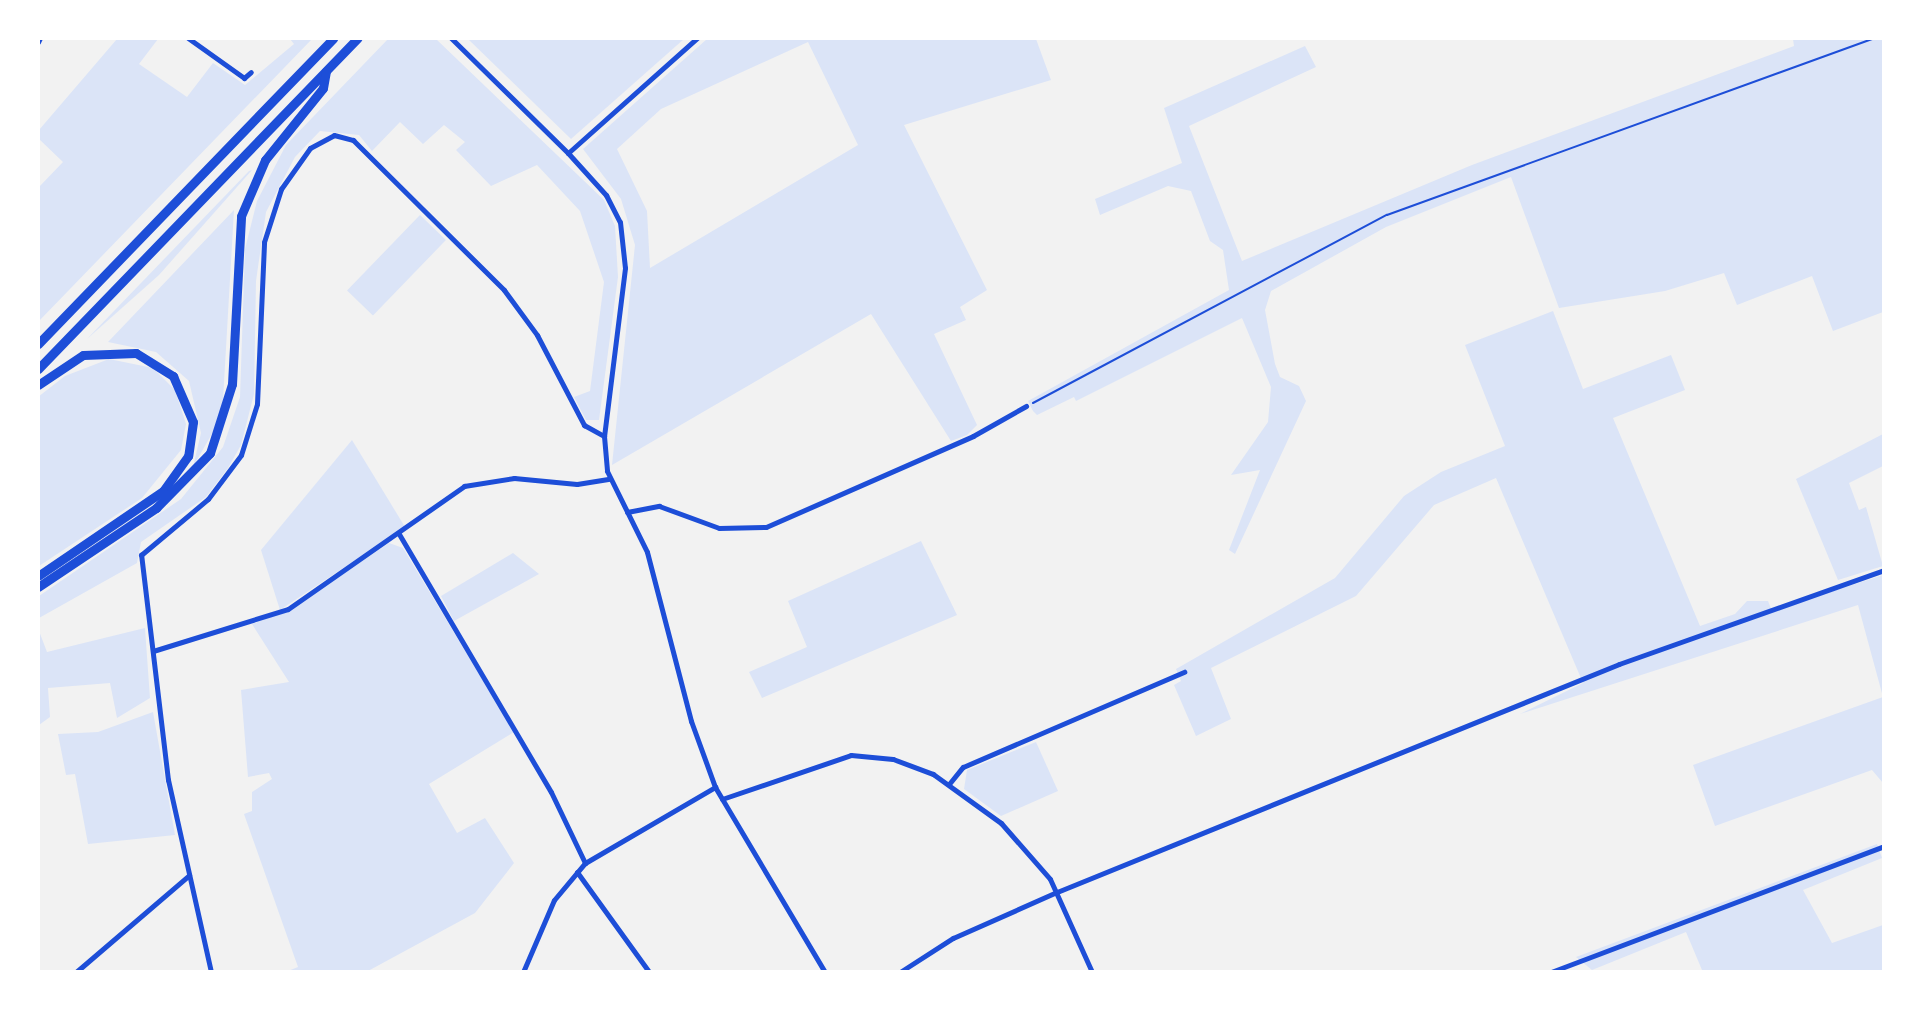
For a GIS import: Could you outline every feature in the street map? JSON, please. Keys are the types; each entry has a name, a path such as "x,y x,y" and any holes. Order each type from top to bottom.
{"highway":[{"path":"38,344 333,38"},
{"path":"38,369 358,38"},
{"path":"38,587 156,508 211,453 232,384 241,216 265,160 323,88 326,71"},
{"path":"38,384 83,355 136,352 173,376 193,422 188,456 163,491 38,576"}],"street":[{"path":"188,38 244,78 251,72"},
{"path":"450,38 568,153 606,195 624,245 604,436 610,479 646,552 691,721 715,787 825,971"},
{"path":"568,153 697,38"},
{"path":"211,971 162,739 141,555 208,499 241,455 257,404 260,271 271,214 299,161 334,135 353,140 504,290 537,335 584,425 604,436"},
{"path":"627,512 653,506 719,528 766,527 973,436 1026,406"},
{"path":"153,650 288,608 469,485 514,478 577,484 610,479"},
{"path":"399,534 545,781 585,863"},
{"path":"900,971 953,938 1057,892 1619,664 1884,570"},
{"path":"949,784 963,767 1184,672"},
{"path":"722,799 851,755 893,759 949,784 1001,823 1057,892 1092,971"},
{"path":"523,971 554,900 585,863 715,787"},
{"path":"1551,971 1884,846"},
{"path":"577,872 649,971"},
{"path":"76,971 189,875"}],"path":[{"path":"1026,406 1090,378 1387,215 1875,38"}],"shaded area":[{"path":"117,39 158,39 139,64 187,97 213,63 245,85 294,44 290,39 312,39 39,321 39,187 63,162 39,139 39,130"},
{"path":"388,39 436,39 604,200 615,226 618,277 599,420 586,420 574,397 590,391 604,282 580,211 537,165 491,186 456,150 465,142 444,125 423,144 400,122 372,151 359,135 320,131 295,157 266,212 256,281 254,394 241,445 228,468 206,497 141,542 137,563 39,618 39,596 181,499 223,447 240,397 245,249 257,201 286,145"},
{"path":"468,39 684,39 571,139"},
{"path":"707,39 1036,39 1051,80 904,125 987,290 960,307 966,320 934,334 977,425 967,435 951,441 871,314 612,465 635,245 621,199 583,149","holes":["808,42 858,145 650,268 647,211 617,149 661,109"]},
{"path":"1793,39 1883,39 1883,312 1833,331 1812,276 1737,305 1724,273 1665,291 1559,308 1511,177 1386,227 1271,291 1265,310 1275,364 1280,377 1299,386 1306,401 1235,554 1229,550 1260,470 1231,475 1268,422 1271,387 1242,318 1076,401 1074,397 1037,415 1028,401 1229,290 1223,250 1210,241 1191,191 1168,186 1100,215 1095,199 1182,163 1164,108 1305,46 1316,67 1189,126 1242,261 1472,165 1794,46"},
{"path":"252,170 159,275 87,339 249,171"},
{"path":"234,210 223,400 218,423 193,467 201,433 189,381 156,352 108,342"},
{"path":"420,215 446,240 373,316 347,291"},
{"path":"1553,311 1583,389 1671,355 1685,390 1613,418 1700,626 1735,614 1747,601 1768,601 1772,611 1883,575 1883,697 1858,605 1520,714 1583,683 1496,478 1434,505 1356,596 1211,668 1231,719 1196,736 1174,685 1181,681 1176,669 1335,578 1404,496 1441,472 1505,446 1465,345"},
{"path":"109,359 153,368 175,390 186,424 181,450 142,498 39,566 38,397 65,376"},
{"path":"1883,434 1883,466 1849,483 1859,510 1866,507 1883,566 1838,580 1796,479"},
{"path":"352,440 405,527 280,610 261,550"},
{"path":"921,541 957,615 762,698 749,672 807,647 788,601"},
{"path":"389,543 403,548 514,732 429,784 457,833 485,818 514,863 475,913 368,971 288,971 298,967 244,814 252,811 252,792 272,779 269,773 248,777 241,690 289,682 252,624 293,608"},
{"path":"513,553 539,574 454,621 441,596"},
{"path":"145,628 150,698 117,718 110,683 48,688 50,717 39,725 39,631 47,652"},
{"path":"1883,697 1883,783 1872,770 1715,826 1693,765"},
{"path":"153,712 175,835 88,844 75,774 66,775 58,734 98,732"},
{"path":"1036,742 1058,791 1001,816 964,789 967,770"},
{"path":"1877,844 1882,858 1803,890 1832,943 1883,925 1883,971 1702,970 1686,932 1592,970 1576,957"}]}
